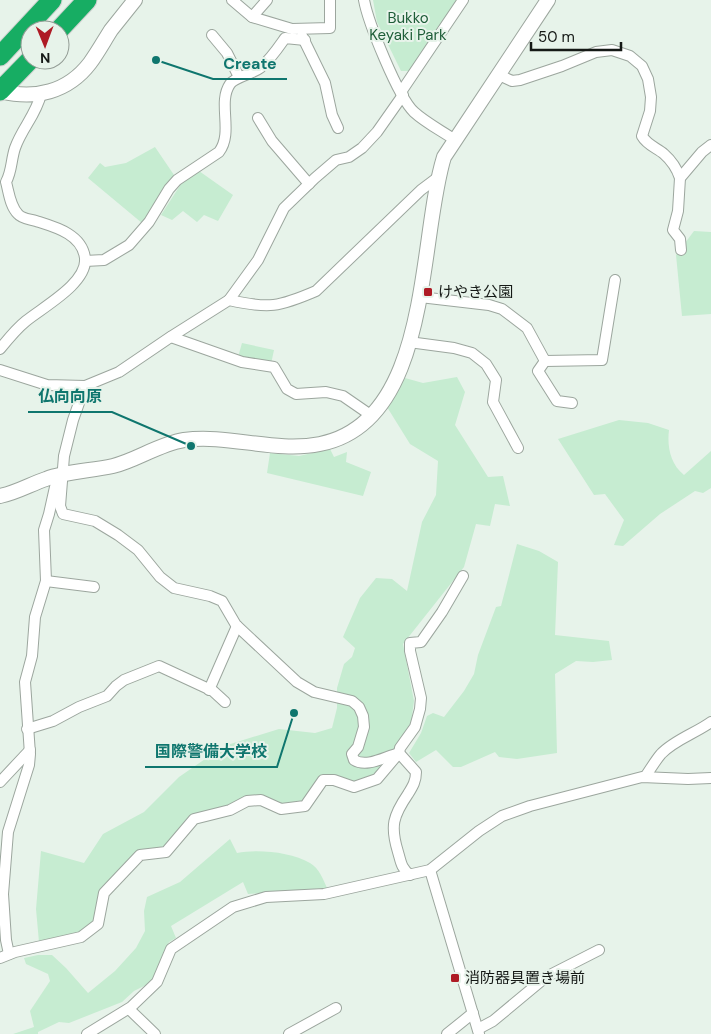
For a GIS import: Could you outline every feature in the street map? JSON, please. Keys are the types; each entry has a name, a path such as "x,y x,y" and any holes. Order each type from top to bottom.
{"highway":[{"path":"0,56 52,0"},
{"path":"68,20 87,0"},
{"path":"0,91 20,70"}],"street":[{"path":"0,91 36,95 62,87 76,78 90,63 112,30 136,0"},
{"path":"232,0 252,16 292,29 330,28 330,0"},
{"path":"252,16 267,0"},
{"path":"364,0 377,41 402,93 413,111 455,140"},
{"path":"0,370 47,384 85,386 119,372 171,336 229,300 258,260 284,208 336,160 349,157 362,148 377,132 463,0"},
{"path":"0,496 10,494 47,478 114,466 174,442 185,440 207,439 299,447 321,444 355,430 372,416 394,384 414,326 437,178 444,156 548,0"},
{"path":"299,29 325,83 332,115 338,128"},
{"path":"212,35 227,53 240,77"},
{"path":"85,261 104,260 129,245 149,222 169,189 177,180 219,152 224,145 226,135 226,104 231,83 263,66 286,38 305,40"},
{"path":"499,75 507,80 520,80 596,52 612,50 630,56 642,66 648,79 651,97 650,111 642,136 645,142 664,154 672,162 680,178 678,211 673,230 680,238 681,250"},
{"path":"0,349 25,322 68,291 82,270 85,261 80,243 73,237 50,226 19,216 12,207 6,182 11,173 15,148 21,134 38,108 36,95"},
{"path":"258,118 272,141 309,184"},
{"path":"680,178 711,144"},
{"path":"229,300 255,306 277,305 316,290 420,190 437,178"},
{"path":"545,361 602,360 615,280"},
{"path":"420,296 489,305 502,309 527,328 545,361"},
{"path":"171,336 242,362 274,367 287,389 296,394 326,392 343,396 372,416"},
{"path":"409,342 454,348 472,353 486,364 496,380 493,402 518,448"},
{"path":"545,361 538,371 558,401 572,403"},
{"path":"85,386 73,420 64,456 60,506 63,514 94,521 118,535 138,550 160,577 174,588 210,596 222,601 237,626 297,682 314,692 352,701 359,707 363,716 364,727 358,747 352,754 354,760 360,764 370,763 385,756 399,753"},
{"path":"61,475 55,487 44,530 46,581 35,617 32,656 25,682 30,750 29,765 8,832 3,894 6,940 5,956 81,936 92,929 98,924 104,893 120,875 140,855 166,852 194,819 230,810 247,801 261,800 281,810 305,806 323,780 334,780 354,787 377,779 399,753 400,748 415,727 420,709 421,698 410,651 410,642 421,642 442,612 463,576"},
{"path":"46,581 94,587"},
{"path":"209,690 237,626"},
{"path":"27,729 53,721 79,707 107,696 124,680 159,666 209,690 225,702"},
{"path":"645,777 661,754 672,745 711,722"},
{"path":"0,782 30,750"},
{"path":"399,753 416,772 414,784 395,814 392,828 402,869 410,875"},
{"path":"87,1034 129,1009 157,982 171,949 233,907 266,897 324,894 430,870 479,830 502,816 530,806 645,777 688,780 711,778"},
{"path":"430,870 478,1032 546,977 598,950"},
{"path":"289,1034 336,1008"},
{"path":"129,1009 155,1034"},
{"path":"447,1034 473,1013"}],"green space":[{"name":"Bukko Keyaki Park","path":"373,0 457,0 410,71 401,71 377,22"},
{"path":"155,147 174,175 142,223 88,178 100,163 105,167 126,163"},
{"path":"199,171 233,195 218,221 204,215 197,222 183,211 172,220 161,215 181,184"},
{"path":"694,231 711,232 711,314 682,316 676,255"},
{"path":"242,343 274,350 271,364 238,357"},
{"path":"457,377 465,392 455,425 488,477 503,476 510,506 495,504 490,526 476,524 464,567 403,644 414,701 411,723 376,775 354,783 335,775 320,776 302,803 282,805 246,797 217,811 192,816 164,849 138,852 102,888 95,922 80,933 39,942 36,909 41,851 84,863 103,834 144,812 179,777 224,746 279,729 315,733 332,728 337,708 337,688 344,664 352,657 355,648 343,637 360,598 376,578 392,579 407,591 422,522 436,495 438,461 410,444 387,407 405,378 423,383"},
{"path":"619,420 648,423 669,430 670,454 675,466 684,475 711,451 711,488 703,493 695,491 660,514 623,546 614,545 624,520 605,494 594,495 558,439"},
{"path":"330,449 334,457 347,452 346,462 371,472 363,496 267,473 270,453 299,456"},
{"path":"517,544 539,551 558,562 555,635 609,641 612,660 576,661 555,674 557,753 517,759 499,757 495,752 461,767 453,767 436,750 416,762 409,753 421,733 427,716 433,713 444,717 464,691 474,674 478,655 496,607 501,606"},
{"path":"230,839 237,853 255,851 274,852 294,856 310,863 318,871 327,888 248,894 243,882 171,926 176,938 169,942 152,982 134,991 122,1002 69,1023 59,1022 38,1032 38,1034 13,1034 34,1027 30,1011 50,981 48,974 26,964 24,958 52,955 88,993 115,971 136,948 145,931 144,911 147,897 180,882"}],"place":[{"name":"Create","path":"156,60"},
{"name":"けやき公園","path":"428,292"},
{"name":"仏向向原","path":"191,446"},
{"name":"国際警備大学校","path":"294,713"},
{"name":"消防器具置き場前","path":"455,978"}]}
